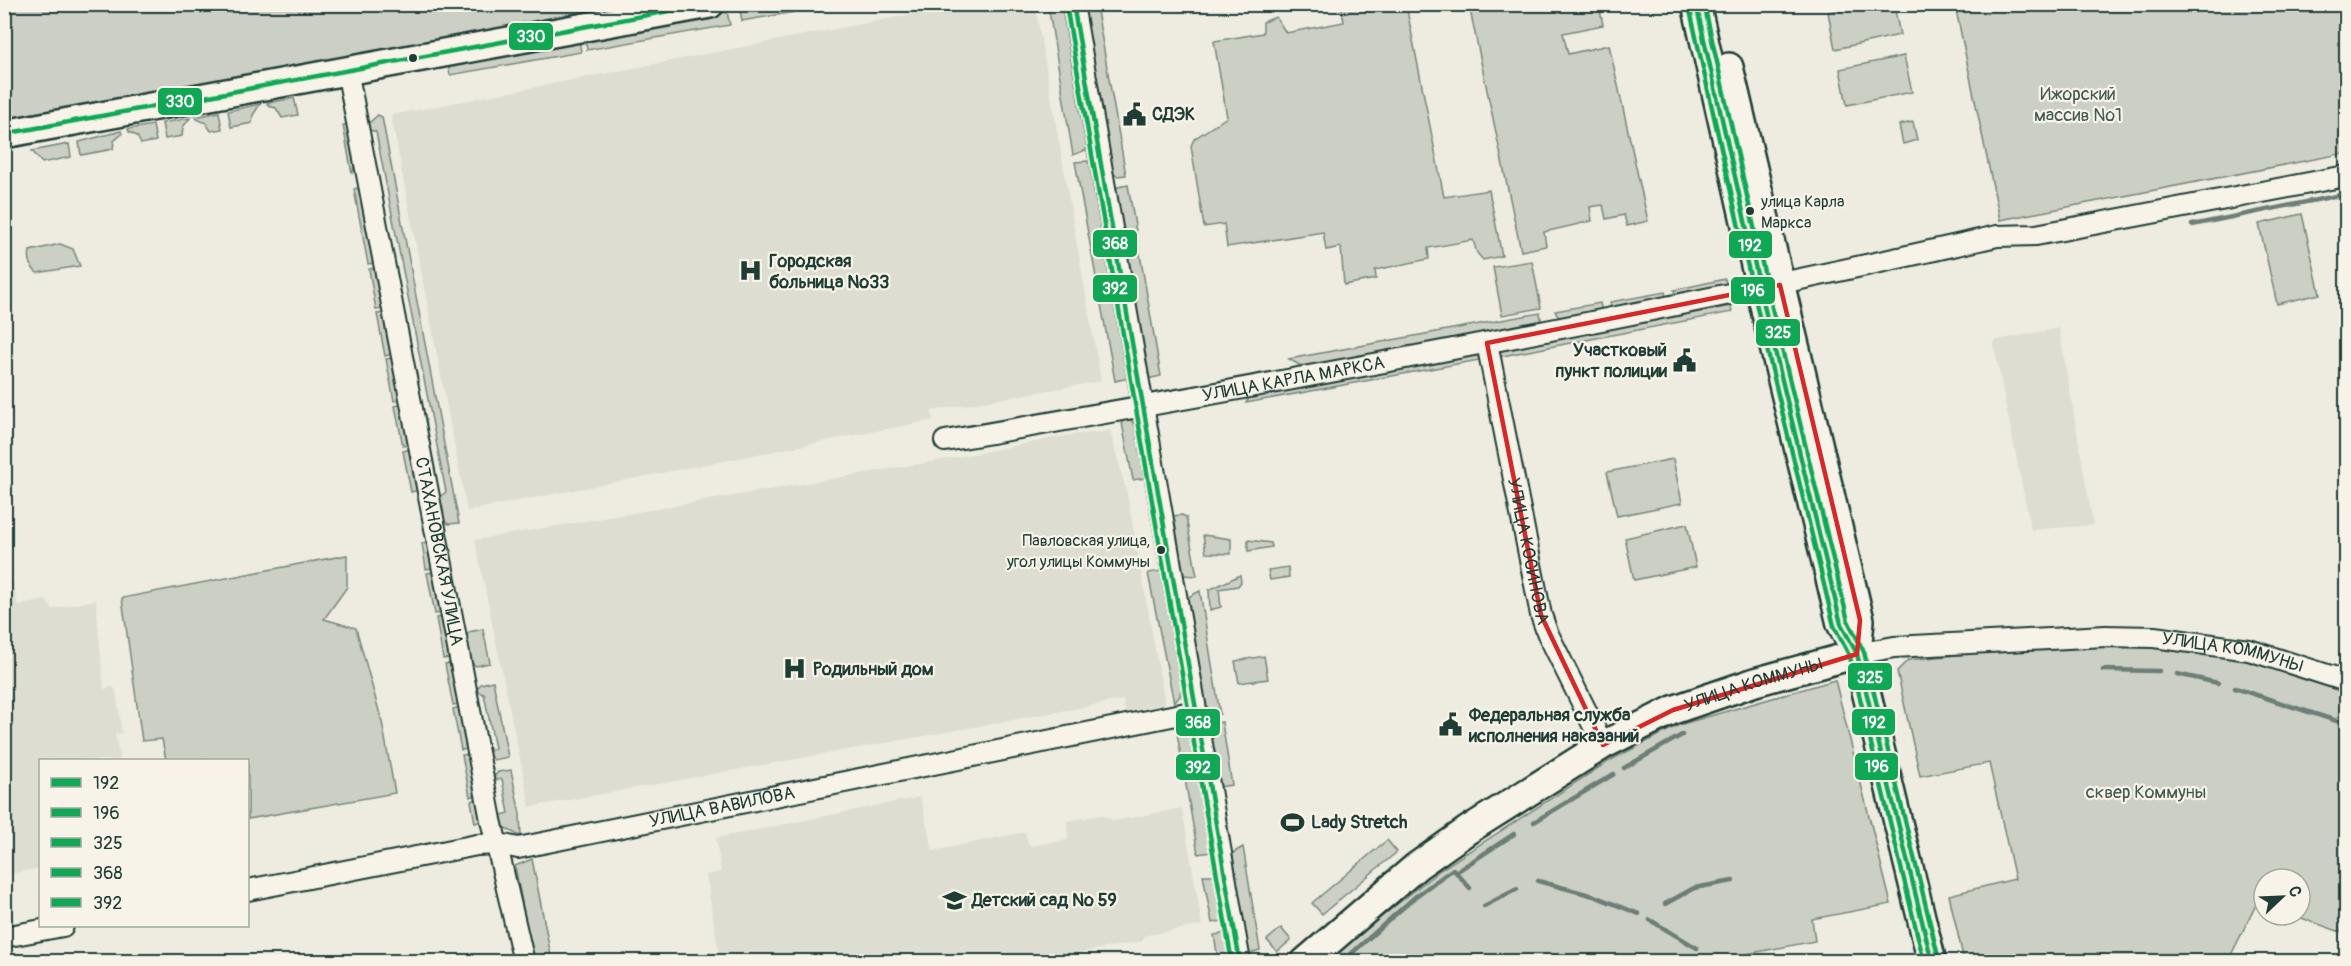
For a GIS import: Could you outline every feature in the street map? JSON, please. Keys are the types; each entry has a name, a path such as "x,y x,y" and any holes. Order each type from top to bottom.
{"street":[{"path":"4,134 710,4"},
{"path":"1073,4 1240,962"},
{"path":"1696,4 1860,620 1857,654 1932,962"},
{"path":"1714,4 1770,287"},
{"name":"СТАХАНОВСКАЯ УЛИЦА","path":"346,70 487,799 524,962"},
{"name":"УЛИЦА КАРЛА МАРКСА","path":"945,441 1487,343 1770,287 1997,236 2036,235 2346,176"},
{"name":"УЛИЦА КОСИНОВА","path":"1487,343 1541,615 1546,632 1604,745"},
{"name":"УЛИЦА КОММУНЫ","path":"1305,962 1418,866 1468,830 1604,745 1673,710 1755,682 1857,654 1894,647 2105,636 2144,637 2249,650 2346,681"},
{"name":"УЛИЦА ВАВИЛОВА","path":"249,890 477,845 499,844 518,848 529,846 1196,711"},
{"path":"4,937 58,927"}],"highlighted area":[{"path":"1780,285 1860,620 1857,654 1673,710 1603,745 1541,615 1487,343"}],"shaded area":[{"name":"Городская больница №33","path":"959,5 1035,5 1101,381 932,411 933,420 467,511 391,115"},
{"path":"2059,328 2093,525 2031,530 1993,341"},
{"path":"1110,431 1127,494 1165,704 1125,712 1123,700 530,807 475,540 948,459 1065,436"},
{"path":"4,540 18,606 46,600 52,609 96,600 104,689 113,687 116,690 122,733 115,734 120,759 39,759 39,868 5,875"},
{"name":"Детский сад № 59","path":"920,797 933,851 1025,832 1029,846 1068,840 1067,821 1101,815 1114,821 1182,808 1202,925 1143,936 1143,941 1036,961 720,961 706,875 721,872 716,838"}],"green space":[{"path":"5,5 650,5 5,122"},
{"path":"770,5 836,5 742,21 740,10"},
{"path":"1048,5 1064,5 1088,144 1086,150 1073,155"},
{"path":"1082,5 1096,5 1126,175 1117,176 1112,173"},
{"path":"1341,5 1406,5 1444,197 1489,190 1502,256 1483,260 1477,253 1473,240 1428,248 1429,259 1375,270 1376,279 1344,285 1341,247 1326,250 1323,232 1227,247 1224,224 1204,227 1191,146 1194,139 1227,117 1214,41 1263,33 1263,22 1276,17 1286,33 1344,22"},
{"path":"1469,5 1599,5 1603,25 1563,33 1568,54 1609,45 1648,221 1627,226 1624,215 1606,219 1603,205 1590,207 1592,221 1544,232 1546,246 1521,251"},
{"path":"1865,5 1894,5 1900,35 1835,49 1828,12"},
{"name":"Ижорский массив №1","path":"1955,5 2346,5 2346,153 2000,220"},
{"path":"727,12 730,25 587,50 585,38"},
{"path":"579,39 581,52 450,75 448,63"},
{"path":"1904,56 1912,92 1847,105 1840,69"},
{"path":"294,98 298,115 282,118 276,108 268,106 267,103"},
{"path":"260,104 253,115 252,123 231,127 228,111"},
{"path":"219,112 222,129 211,131 206,123 196,117"},
{"path":"378,115 382,117 459,523 449,524 442,521 437,499 446,492 376,132 367,129 366,122 370,122"},
{"path":"190,118 183,127 182,136 165,139 162,123"},
{"path":"1913,122 1917,140 1903,144 1899,125"},
{"path":"348,124 355,164 352,174 343,125"},
{"path":"153,125 156,141 141,144 137,136 128,129"},
{"path":"121,131 122,134 114,141 113,149 81,155 79,142"},
{"path":"69,144 71,157 42,163 32,151"},
{"path":"1087,161 1092,166 1129,378 1115,381 1075,162"},
{"path":"1128,185 1161,376 1147,379 1114,191 1118,187"},
{"path":"357,188 360,191 375,263 368,264 354,189"},
{"path":"2302,214 2320,294 2277,304 2259,224"},
{"path":"60,244 73,249 80,266 37,273 29,257 30,251"},
{"path":"1532,261 1541,308 1502,315 1493,267"},
{"path":"375,268 383,309 376,310 369,269"},
{"path":"1725,279 1727,288 1676,299 1674,290"},
{"path":"1665,292 1667,301 1612,311 1610,302"},
{"path":"1600,303 1602,312 1560,319 1555,311"},
{"path":"1731,306 1732,312 1497,357 1496,351"},
{"path":"384,313 392,354 385,356 377,314"},
{"path":"1540,313 1542,323 1309,367 1299,365 1289,359"},
{"path":"1478,354 1479,360 1246,403 1251,395"},
{"path":"393,358 401,400 394,401 386,359"},
{"path":"402,404 410,445 403,446 395,406"},
{"path":"1121,418 1131,420 1137,428 1146,478 1133,480"},
{"path":"411,449 419,490 411,492 403,451"},
{"path":"1673,459 1682,503 1617,516 1607,472"},
{"path":"1171,516 1186,517 1197,576 1182,575 1176,544 1178,543"},
{"path":"1687,524 1696,567 1634,580 1625,538"},
{"path":"1203,535 1231,539 1231,554 1206,553"},
{"path":"1248,540 1271,543 1272,547 1248,551"},
{"path":"422,543 428,544 433,568 426,569"},
{"path":"347,555 347,587 324,619 356,628 382,722 395,793 249,819 249,759 166,759 162,739 142,741 122,598"},
{"path":"1288,567 1289,577 1270,580 1268,570"},
{"path":"1161,571 1181,686 1180,696 1174,703 1148,573"},
{"path":"434,572 442,613 435,614 427,573"},
{"path":"1240,575 1241,582 1238,586 1219,589 1221,607 1210,610 1209,590"},
{"path":"1200,591 1220,714 1212,716 1206,712 1187,603 1190,596"},
{"path":"443,617 451,658 443,659 436,618"},
{"path":"483,629 490,663 476,666 469,661 464,640 469,632"},
{"name":"сквер Коммуны","path":"2120,644 2231,656 2346,692 2346,934 2312,922 2312,867 2252,867 2252,913 2228,961 1964,961 1949,895 2015,879 1989,763 1920,776 1897,671 1908,660 1986,652"},
{"path":"1264,656 1268,679 1239,683 1235,661"},
{"path":"452,663 460,704 453,705 445,664"},
{"path":"1835,680 1891,904 1812,919 1815,941 1747,954 1743,961 1329,961 1440,870 1609,761 1679,725"},
{"path":"493,681 508,757 494,760 487,753 495,748 484,694 474,691 481,684"},
{"path":"460,707 468,749 461,750 453,709"},
{"path":"1175,722 1182,723 1190,730 1211,852 1198,854"},
{"path":"1222,722 1232,785 1218,787 1211,745 1213,744 1209,734 1210,725"},
{"path":"469,754 477,795 470,797 462,755"},
{"path":"511,770 520,814 521,837 502,826 498,816 509,813 502,779 491,781 498,772"},
{"path":"478,799 482,821 475,823 471,801"},
{"path":"1387,840 1397,852 1322,914 1312,903"},
{"path":"1243,847 1260,950 1248,954 1231,854"},
{"path":"532,859 552,961 533,961 515,866"},
{"path":"1203,875 1213,875 1216,878 1224,921 1212,923"},
{"path":"1281,928 1291,940 1277,952 1267,940"},
{"path":"1226,933 1230,957 1218,959 1214,935"}],"waterway":[{"path":"2192,225 2346,194"},
{"path":"2103,670 2159,671"},
{"path":"2177,674 2218,683"},
{"path":"2235,688 2346,724"},
{"path":"1624,768 1682,735"},
{"path":"1534,822 1614,774"},
{"path":"1456,872 1514,834"},
{"path":"1342,962 1416,896 1453,869 1470,888"},
{"path":"1538,881 1594,896 1639,914"},
{"path":"1665,904 1694,888 1733,881"},
{"path":"1484,906 1517,889"},
{"path":"1650,920 1697,948"}],"transit line":[{"name":"330","path":"4,134 707,4"},
{"name":"368","path":"1073,4 1240,962"},
{"name":"192","path":"1696,4 1766,314 1841,624 1857,654 1932,962"},
{"name":"325","path":"1704,4 1773,312 1848,621 1864,652 1939,960"},
{"name":"392","path":"1066,5 1232,962"},
{"name":"196","path":"1689,6 1759,316 1834,626 1850,657 1924,962"}],"place":[{"name":"СДЭК","path":"1134,114"},
{"name":"улица Карла Маркса","path":"1750,211"},
{"name":"Городская больница №33","path":"751,271"},
{"name":"Участковый пункт полиции","path":"1685,360"},
{"name":"Павловская улица, угол улицы Коммуны","path":"1161,550"},
{"name":"Родильный дом","path":"795,669"},
{"name":"Федеральная служба исполнения наказаний","path":"1451,725"},
{"name":"Lady Stretch","path":"1293,822"},
{"name":"Детский сад № 59","path":"954,900"}]}
